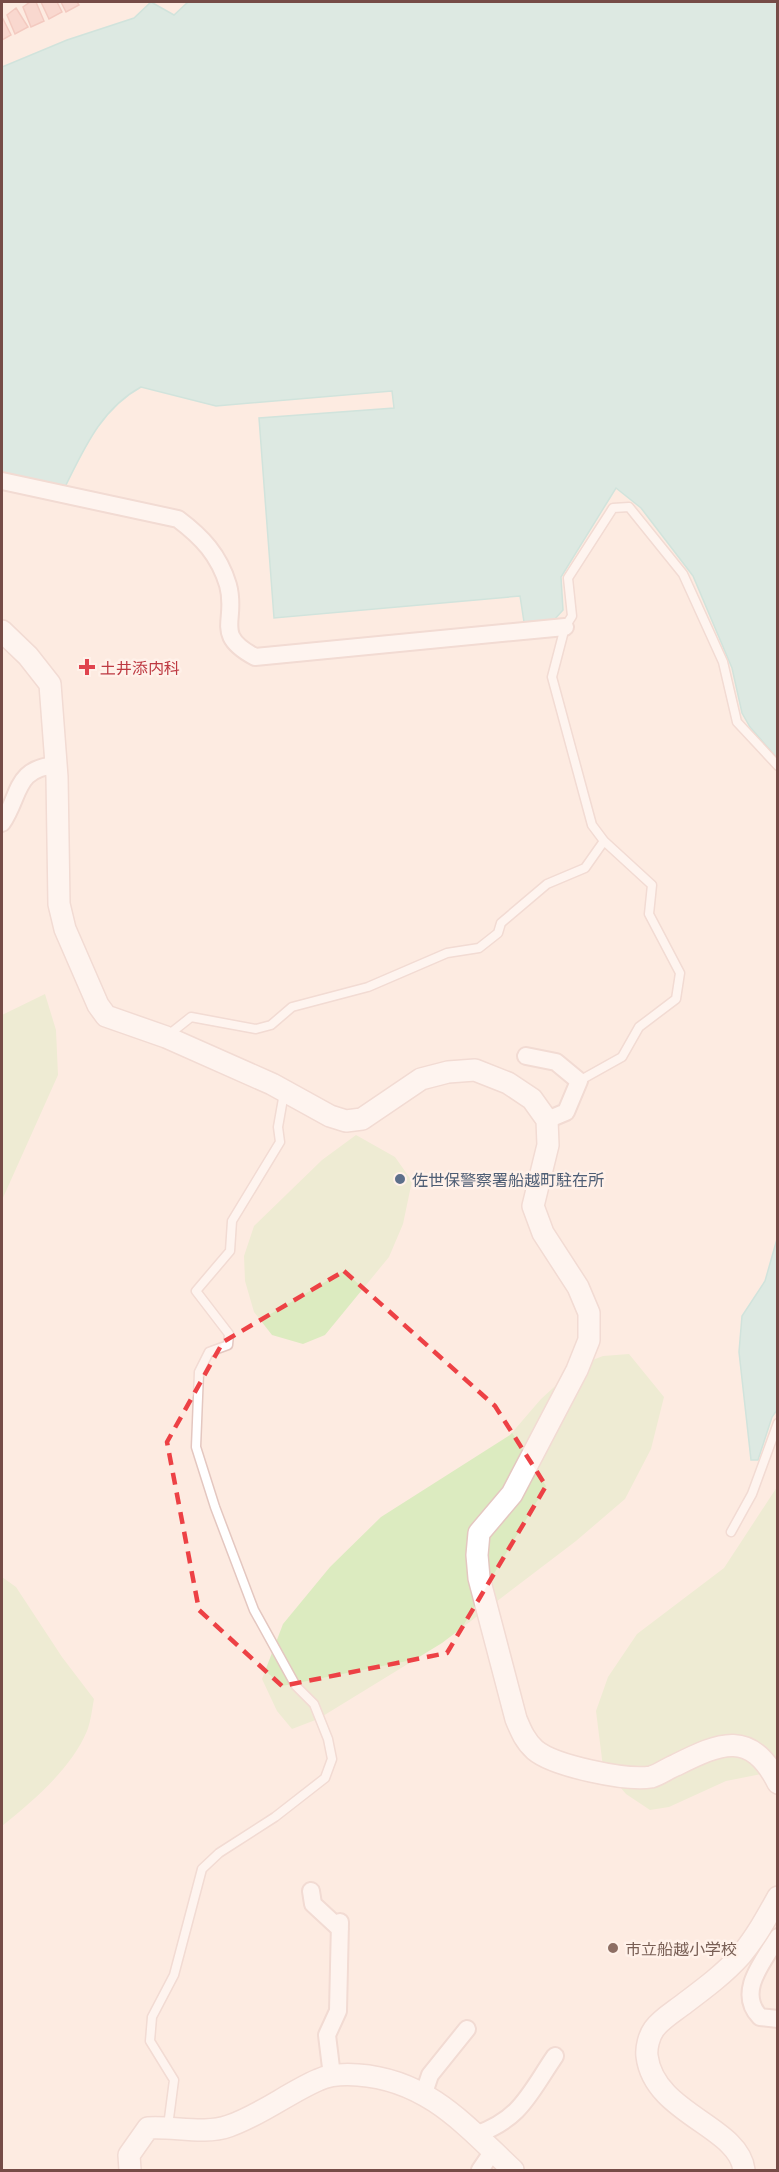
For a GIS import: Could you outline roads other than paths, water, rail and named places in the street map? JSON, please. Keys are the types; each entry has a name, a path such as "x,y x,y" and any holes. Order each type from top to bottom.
{"street":[{"path":"2,481 178,519 213,551 228,586 230,636 238,648 255,657 565,627"},
{"path":"2,631 51,684 57,765 59,904 65,929 98,1005 106,1016 166,1037 330,1116 346,1121 362,1119 421,1079 448,1072 475,1070 508,1083 532,1099 547,1120 548,1145 533,1206 543,1233 578,1287 589,1313 589,1340 577,1370 512,1494 479,1533 477,1555 479,1578 516,1719 524,1737 537,1752 611,1777 651,1777 708,1748 725,1743 750,1748 769,1766 777,1783"},
{"path":"2,823 24,777 40,766 57,765"},
{"path":"526,1056 556,1062 579,1081 566,1112 547,1120"},
{"path":"310,1891 313,1904 340,1925 338,2011 327,2035 332,2076"},
{"path":"744,2170 743,2160 730,2144 684,2110 654,2082 646,2054 654,2029 712,1983 740,1956 762,1926 777,1897"},
{"path":"777,1937 748,1990 752,2008 760,2018 777,2019"},
{"path":"424,2093 430,2075 467,2029"},
{"path":"476,2135 499,2127 513,2117 555,2056"},
{"path":"130,2170 129,2155 148,2128 210,2130 229,2126 278,2103 319,2079 340,2074 371,2076 393,2081 424,2093 445,2106 513,2170"},
{"path":"480,2170 493,2151"}],"lane":[{"path":"579,1081 622,1057 639,1027 676,999 680,973 649,914 652,885 604,841 592,825 552,677 565,627 572,616 568,578 613,507 629,507 683,574 723,662 737,722 777,766"},
{"path":"166,1037 191,1017 256,1029 271,1025 292,1007 368,987 447,953 479,948 498,933 501,923 547,884 585,868 604,841"},
{"path":"168,2127 174,2080 150,2041 152,2018 174,1975 202,1869 219,1853 275,1817 325,1778 332,1759 328,1739 314,1704 296,1686 255,1610 215,1507 196,1447 199,1372 209,1352 228,1345 229,1334 196,1291 230,1251 232,1221 280,1142 278,1127 284,1092"},
{"path":"731,1532 752,1494 777,1423"}],"water":[{"path":"151,2 174,15 188,2 777,2 777,758 750,727 742,713 732,668 693,576 641,508 616,488 561,577 563,610 554,620 524,622 520,596 274,618 259,418 394,408 392,391 216,406 141,387 127,396 104,418 87,444 65,487 2,474 2,67 67,40 134,18"},
{"path":"777,1239 777,1410 772,1417 758,1460 751,1460 739,1352 742,1316 765,1281"}],"place":[{"name":"土井添内科","path":"87,667"},
{"name":"佐世保警察署船越町駐在所","path":"400,1179"},
{"name":"市立船越小学校","path":"613,1948"}]}
